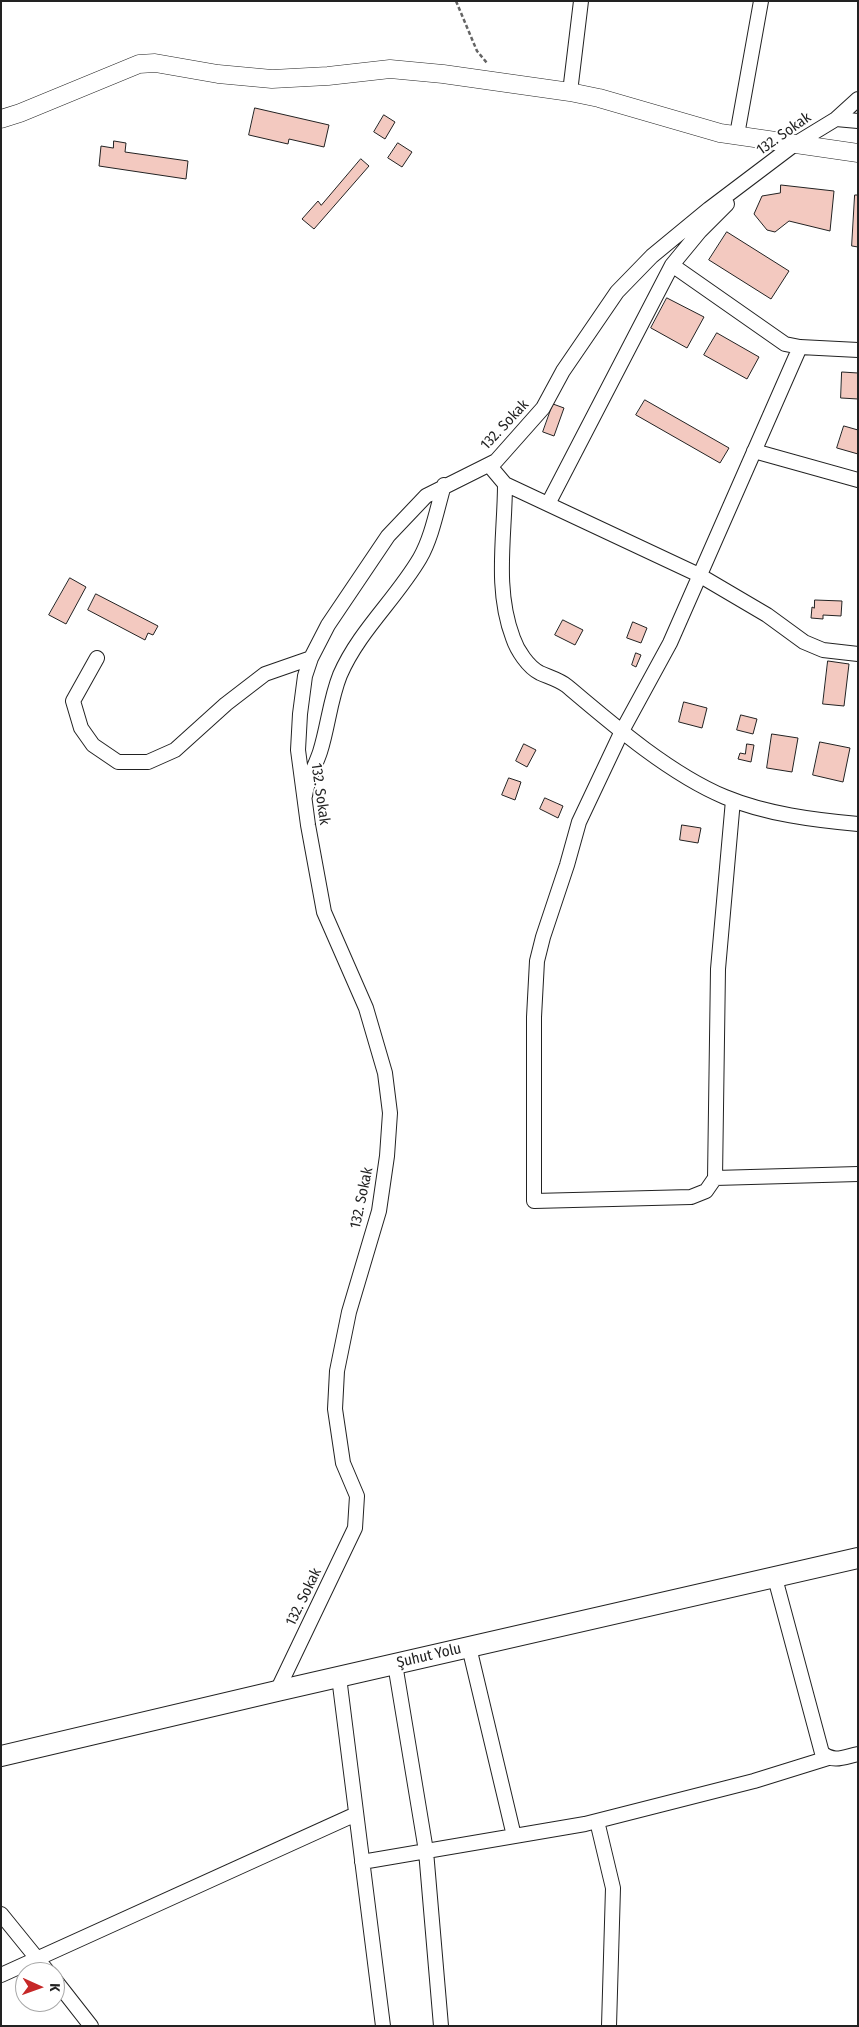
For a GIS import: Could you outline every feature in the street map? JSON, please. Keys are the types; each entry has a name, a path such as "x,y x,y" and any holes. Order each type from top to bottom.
{"main road":[{"name":"Şuhut Yolu","path":"1,1756 339,1676 858,1558"}],"street":[{"path":"570,92 581,1"},
{"path":"737,135 761,1"},
{"path":"1,118 58,98 139,64 154,63 218,74 272,80 390,69 443,74 570,92 637,108 720,133 858,153"},
{"name":"132. Sokak","path":"277,1691 355,1528 356,1496 343,1463 335,1408 337,1371 349,1312 379,1211 387,1156 390,1113 385,1073 366,1008 324,912 304,804 298,741 305,676 311,658 328,625 388,536 426,496 496,461 543,408 563,371 617,292 652,256 709,208 795,144 836,119 858,99"},
{"path":"836,119 858,121"},
{"path":"548,504 672,266 700,231 761,170"},
{"path":"672,266 785,344 800,347 858,350"},
{"path":"733,800 718,968 715,1178 706,1191 691,1197 534,1201 534,1017 537,961 543,937 579,822 622,731 670,643 800,347"},
{"path":"754,451 858,480"},
{"path":"489,465 505,484 699,575 767,615 804,642 823,650 858,654"},
{"path":"505,484 501,570 504,602 513,638 526,660 538,672 565,684 599,714 674,769 733,800 756,808 816,820 858,824"},
{"path":"304,804 307,786 320,751 327,717 340,675 356,646 421,556 444,486"},
{"path":"97,658 73,700 81,728 93,745 118,762 148,762 175,750 226,704 266,674 311,658"},
{"path":"715,1178 858,1174"},
{"path":"775,1578 822,1753 828,1758 837,1760 858,1754"},
{"path":"469,1647 514,1836"},
{"path":"395,1664 426,1851 440,2026"},
{"path":"339,1676 383,2026"},
{"path":"362,1862 598,1821 754,1781 828,1758"},
{"path":"1,1975 356,1814"},
{"path":"598,1821 613,1888 609,2026"},
{"path":"1,1914 40,1962"},
{"path":"65,1993 91,2026"}],"path":[{"path":"456,1 477,51 501,82"}],"building":[{"path":"255,108 329,125 324,147 289,139 288,144 249,135"},
{"path":"384,115 395,122 385,139 374,132"},
{"path":"114,141 126,143 125,152 188,161 186,179 99,166 101,146 113,148"},
{"path":"398,143 412,152 402,167 388,158"},
{"path":"361,159 369,166 314,229 302,219 318,201 321,205"},
{"path":"781,185 834,191 830,231 789,221 775,232 767,230 754,214 762,196 780,193"},
{"path":"855,195 858,195 858,247 852,246"},
{"path":"727,232 789,271 771,299 709,260"},
{"path":"667,298 704,317 687,348 651,328"},
{"path":"717,333 759,357 747,379 704,355"},
{"path":"842,372 858,373 858,399 841,398"},
{"path":"645,400 729,448 720,463 636,415"},
{"path":"553,404 564,408 554,436 543,432"},
{"path":"844,426 858,430 858,454 837,448"},
{"path":"70,578 86,587 66,624 49,615"},
{"path":"96,594 158,626 153,635 148,633 145,640 88,610"},
{"path":"815,600 842,601 841,616 823,615 823,619 811,618"},
{"path":"563,620 583,630 575,645 555,635"},
{"path":"633,622 647,628 641,643 627,638"},
{"path":"636,653 641,655 636,667 632,665"},
{"path":"828,661 849,664 844,706 823,704"},
{"path":"684,702 707,708 702,728 679,722"},
{"path":"741,715 757,719 753,734 737,730"},
{"path":"772,734 798,738 792,772 767,768"},
{"path":"820,742 850,748 843,782 813,775"},
{"path":"524,744 536,750 527,767 516,761"},
{"path":"747,744 754,745 751,762 738,759 740,753 745,754"},
{"path":"509,778 521,782 515,800 502,795"},
{"path":"545,798 563,806 558,818 540,809"},
{"path":"682,825 701,828 698,843 680,840"}]}
